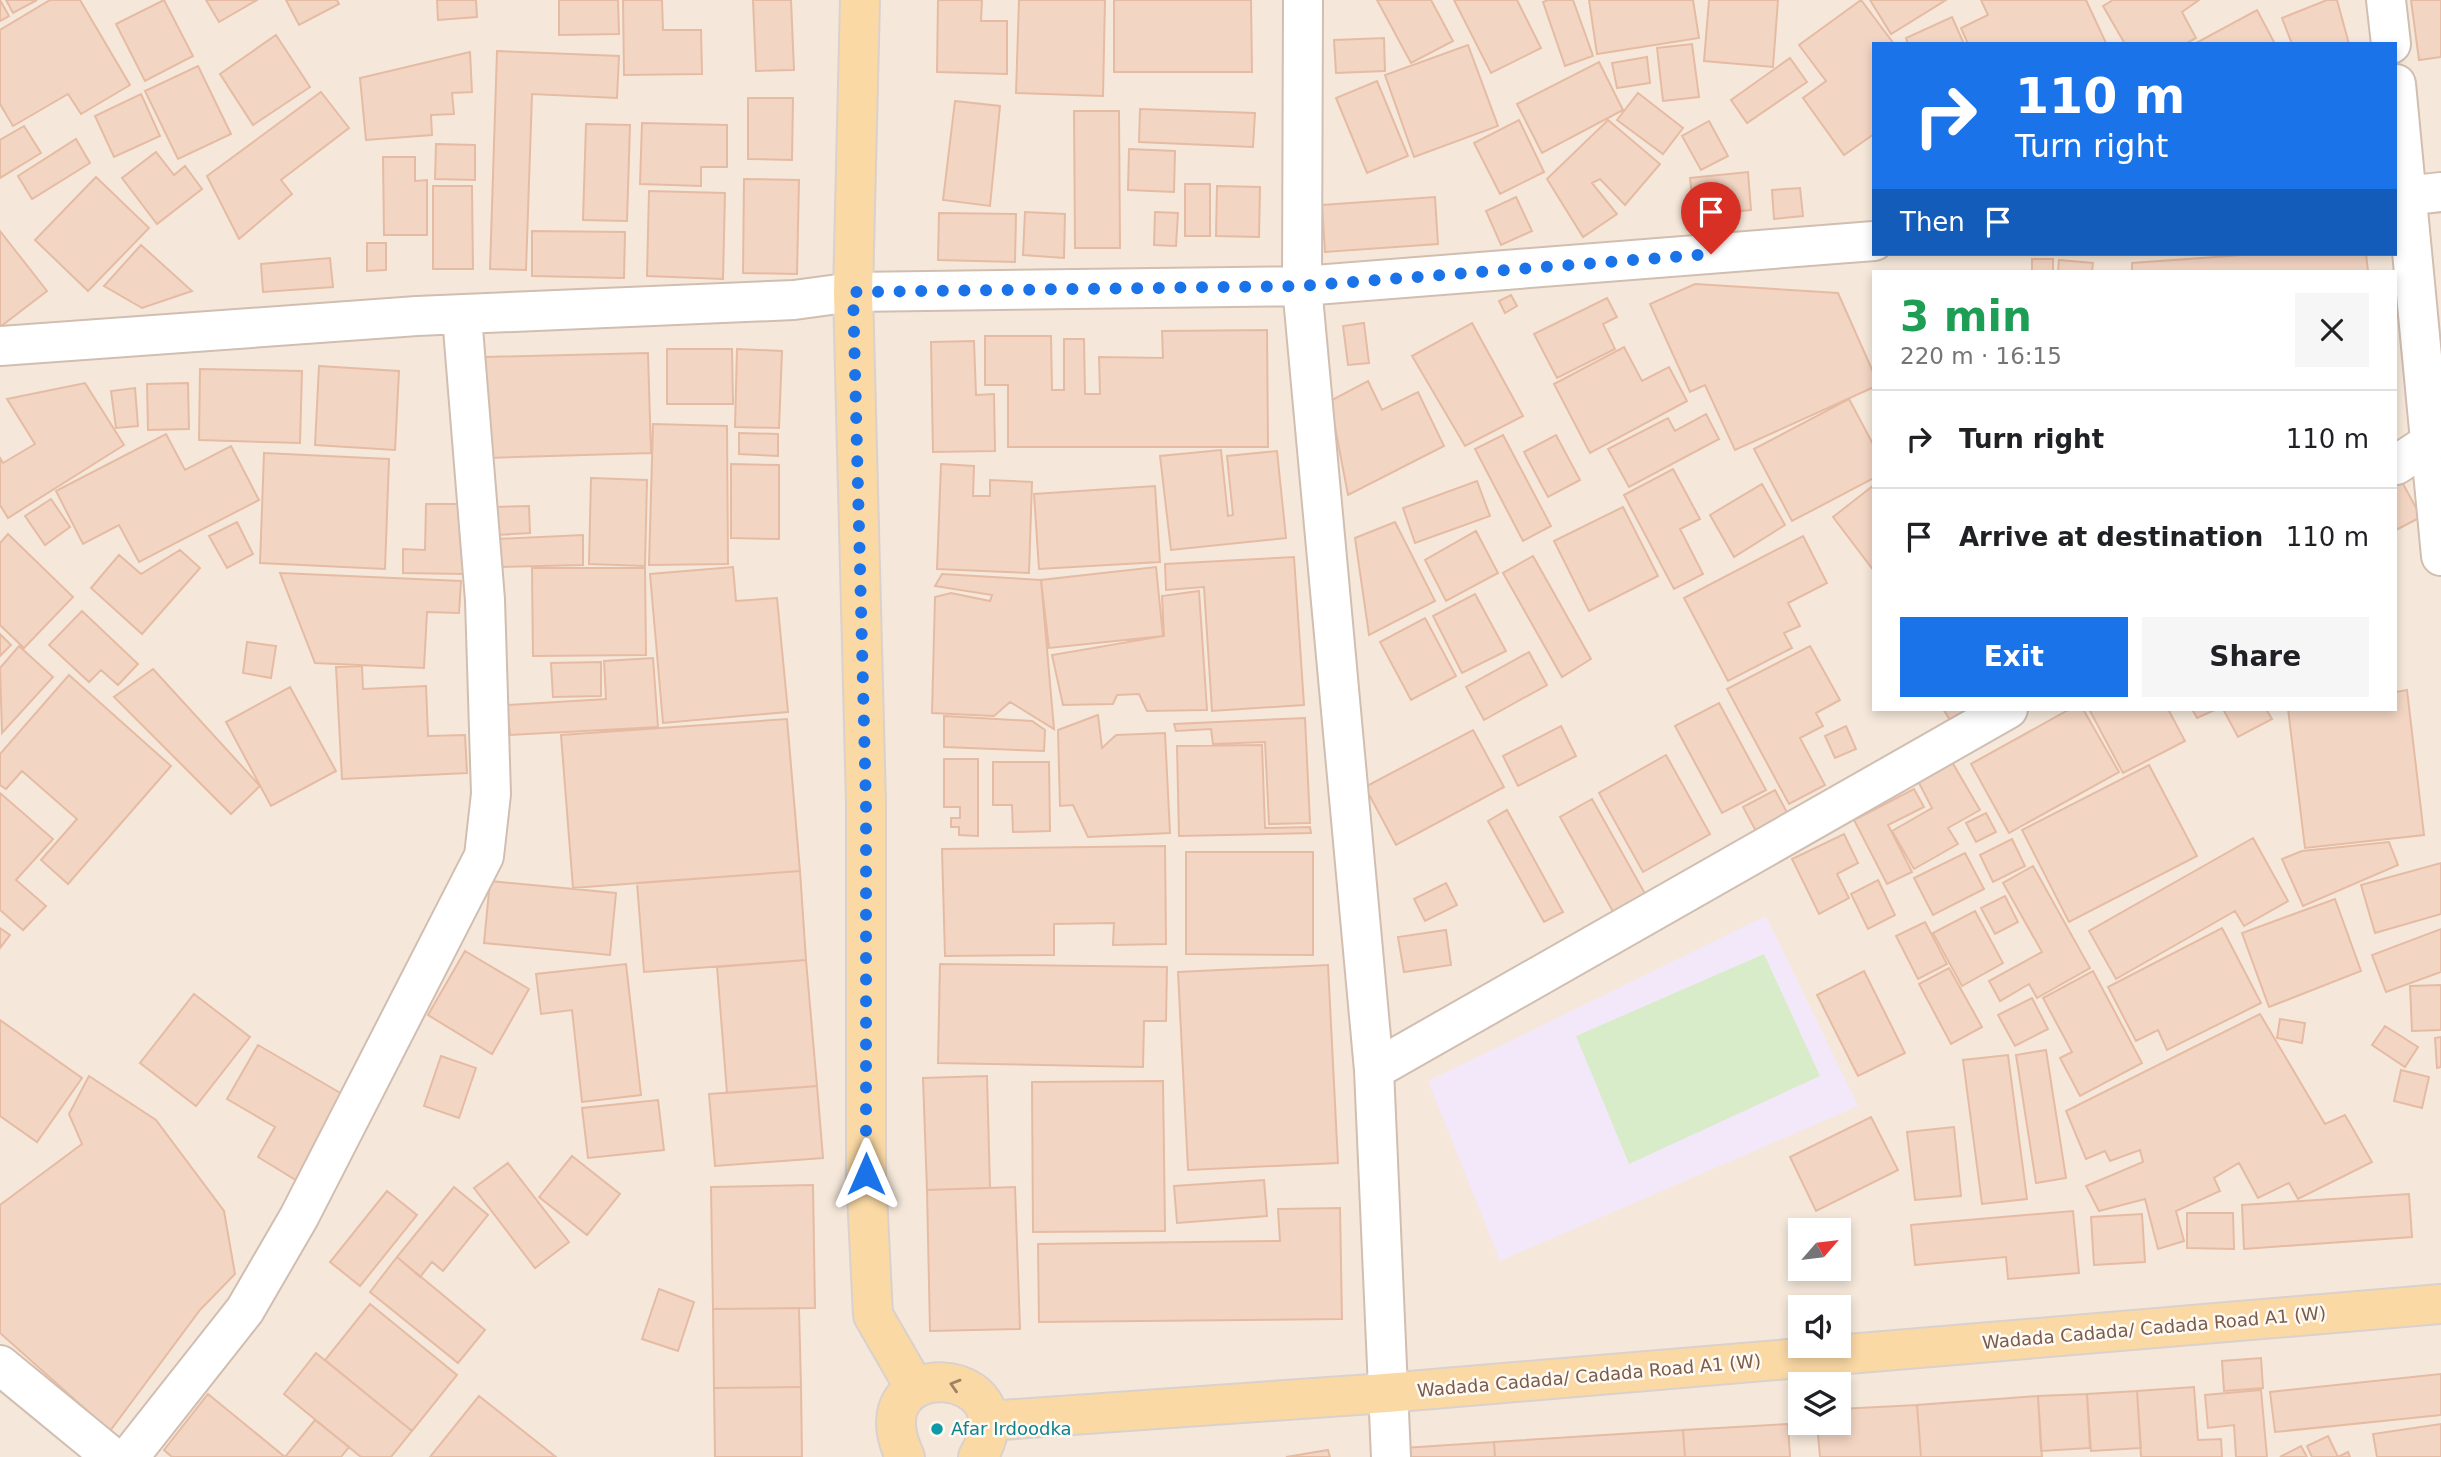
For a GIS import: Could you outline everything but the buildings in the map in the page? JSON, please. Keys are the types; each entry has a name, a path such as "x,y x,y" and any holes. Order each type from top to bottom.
{"main road":[{"path":"860,0 853,292 866,804 866,1174 873,1315 915,1388"},
{"name":"Wadada Cadada/ Cadada Road A1 (W)","path":"988,1421 1386,1393 2441,1304"},
{"path":"905,1457 897,1440 896,1420 902,1402 915,1388 933,1381 952,1381 969,1389 982,1403 988,1421 987,1441 978,1457"}],"street":[{"path":"1303,0 1301,286 1374,1070 1386,1393 1391,1457"},
{"path":"2386,0 2391,42"},
{"path":"2397,90 2415,195 2428,444 2441,556"},
{"path":"0,346 417,316 794,300 853,292 1301,286 1872,241"},
{"path":"129,1457 245,1310 299,1217 484,856 491,794 485,600 462,316"},
{"path":"2397,464 2428,444"},
{"path":"1374,1070 2004,711"},
{"path":"0,1365 112,1457"}],"shaded area":[{"path":"0,0 2441,0 2441,1457 0,1457"},
{"path":"1766,916 1858,1106 1500,1261 1428,1081"}],"green space":[{"path":"1764,954 1820,1076 1629,1164 1576,1036"}],"place":[{"name":"Afar Irdoodka","path":"937,1429"}],"route":[{"path":"866,1174 866,804 853,292 1301,286 1711,254"}]}
